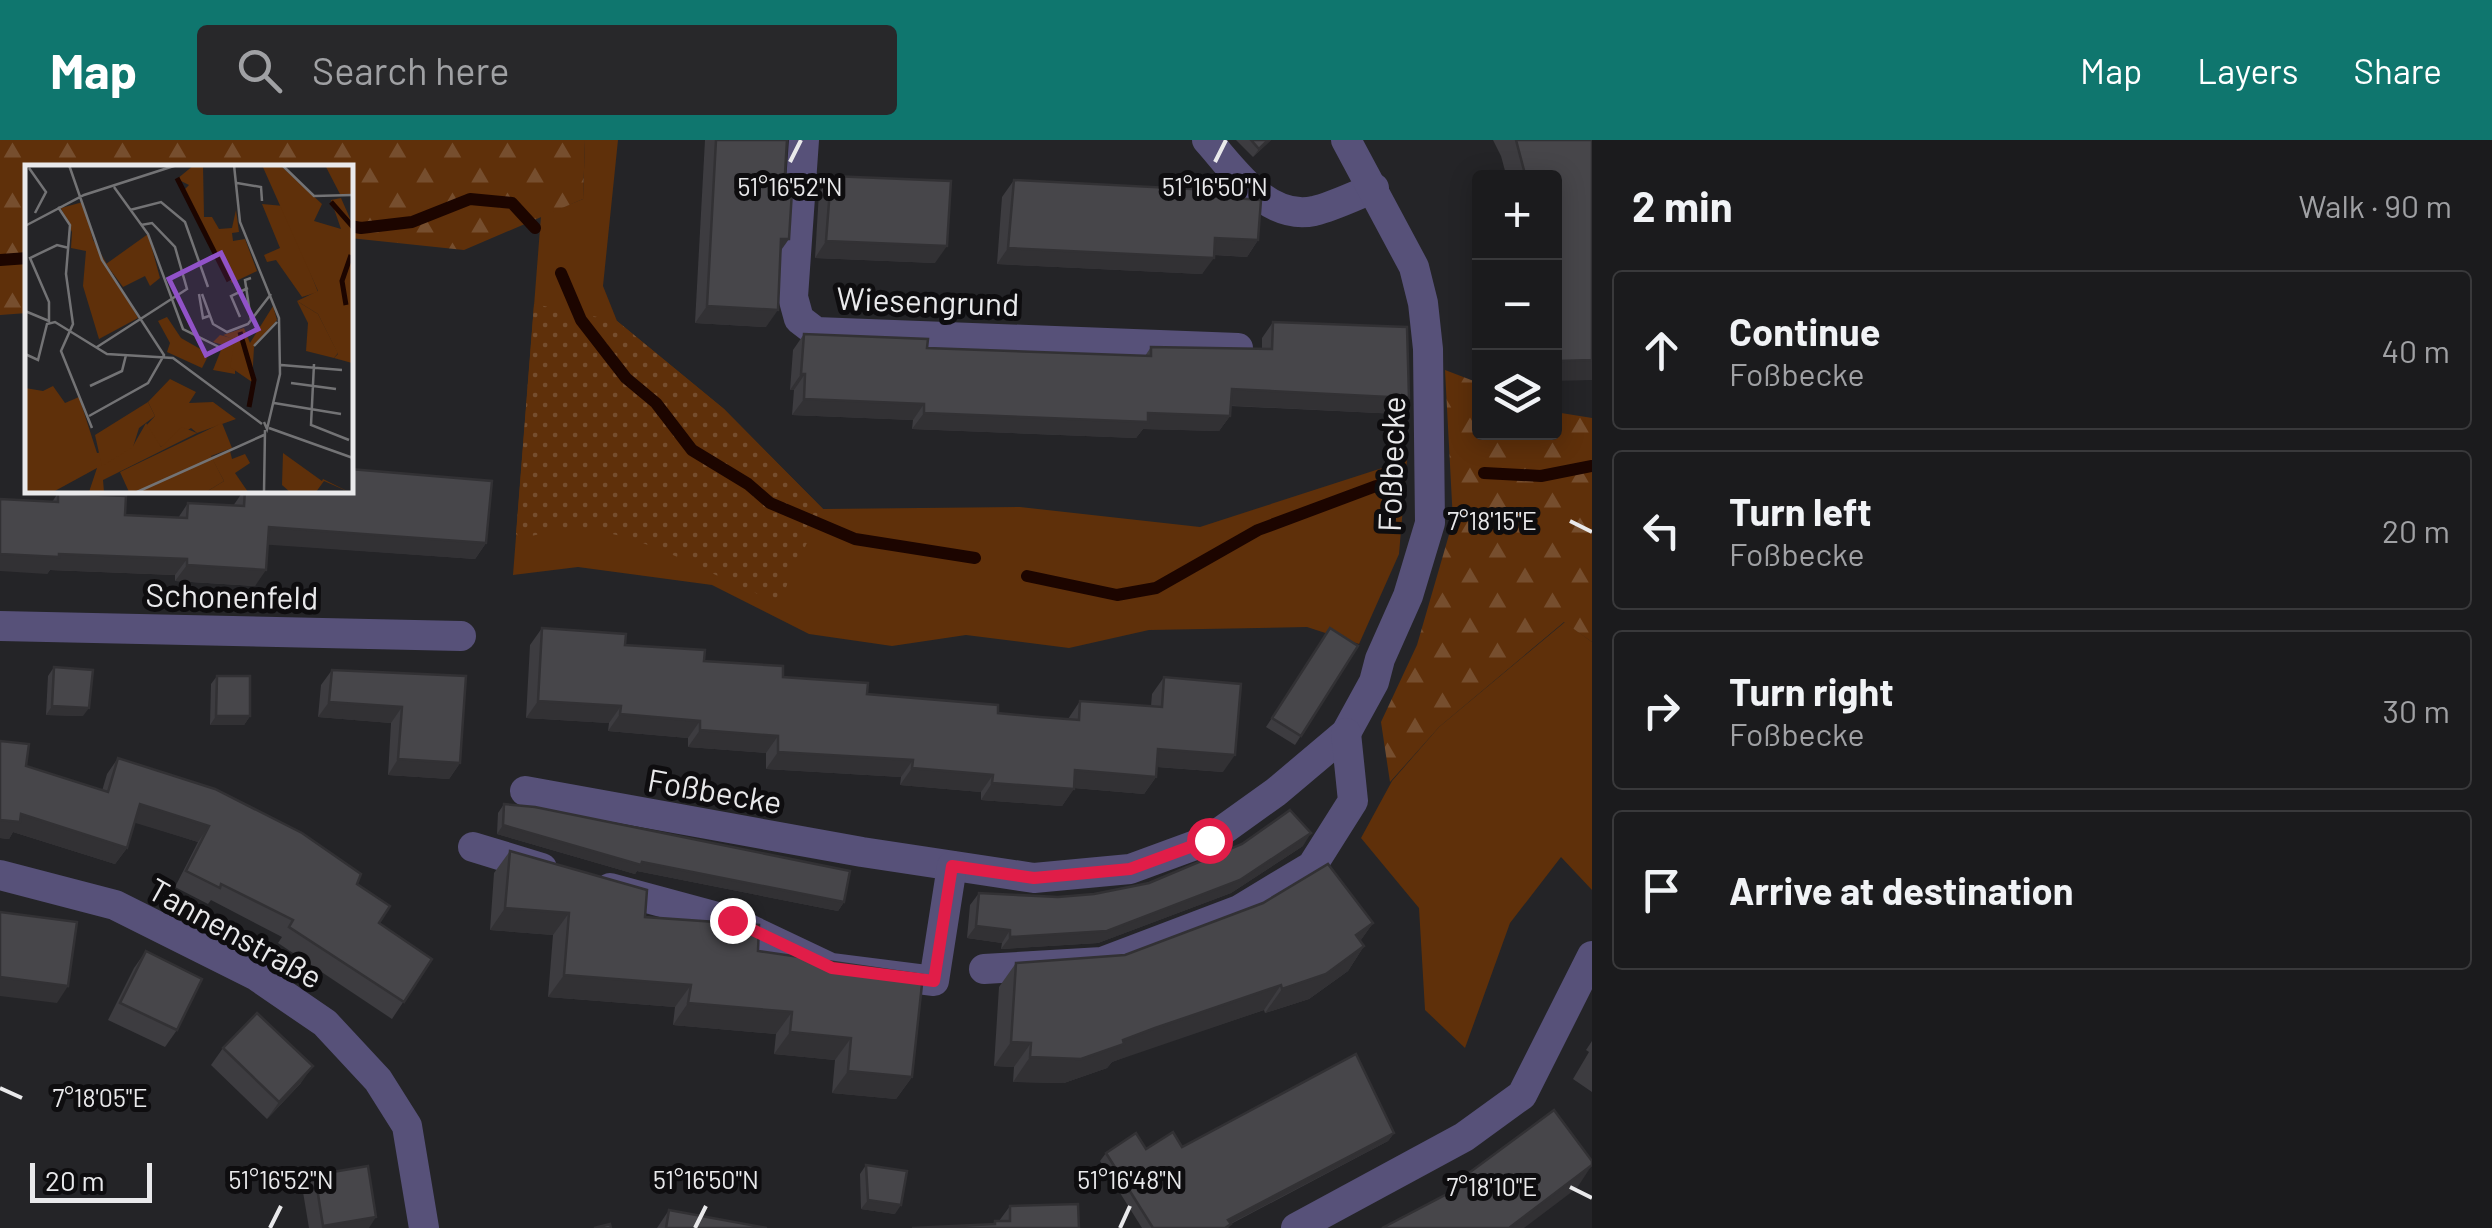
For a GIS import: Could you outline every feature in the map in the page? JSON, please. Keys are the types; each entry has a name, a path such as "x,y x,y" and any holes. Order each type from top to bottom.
{"street":[{"name":"Wiesengrund","path":"804,140 793,297 799,319 816,332 1238,348"},
{"path":"1207,140 1250,188 1270,203 1293,212 1311,212 1374,188"},
{"name":"Foßbecke","path":"525,791 862,852 1034,878 1130,869 1209,840 1276,792 1346,733 1374,682 1408,596 1430,523 1428,348 1422,302 1414,267 1346,140"},
{"name":"Schonenfeld","path":"0,626 462,636"},
{"path":"984,969 1102,962 1240,910 1312,866 1353,801 1346,733"},
{"path":"473,847 732,920 832,968 934,981 952,866"},
{"name":"Tannenstraße","path":"0,875 115,905 255,975 324,1023 378,1080 406,1126 424,1228"},
{"path":"1296,1228 1464,1137 1522,1095 1592,956"}],"green space":[{"path":"0,140 585,140 583,199 464,250 352,238 352,165 25,165 25,313 0,315"},
{"path":"585,140 618,140 603,286 617,321 724,409 823,509 1020,507 1200,527 1407,460 1399,554 1359,644 1307,627 1149,630 1069,648 966,635 892,646 809,634 712,585 578,567 513,575 541,216 583,199"},
{"path":"534,304 617,321 724,409 823,509 779,602 658,549 608,533 575,529 520,538 516,534"},
{"path":"1445,370 1472,380 1472,440 1562,440 1562,413 1592,418 1592,642 1564,622 1439,727 1390,782 1381,722 1417,645 1453,521"},
{"path":"1565,622 1592,642 1592,890 1561,857 1510,923 1465,1048 1425,1010 1419,908 1361,838 1392,781 1439,727"}],"building":[{"path":"716,140 787,140 785,174 793,175 789,239 781,239 778,310 707,306"},
{"path":"1251,140 1268,140 1259,149"},
{"path":"1516,140 1592,140 1592,360 1562,361 1562,170 1524,170"},
{"path":"831,176 951,181 947,246 826,241"},
{"path":"1014,180 1211,190 1205,196 1261,200 1258,240 1215,238 1214,258 1008,248"},
{"path":"1273,322 1407,327 1409,398 1232,389 1230,416 1148,413 1148,422 924,413 924,404 804,399 804,334 928,339 927,348 1151,356 1151,347 1272,349"},
{"path":"352,469 492,481 486,543 269,527 266,570 187,565 187,559 0,554 0,499 58,502 58,493 126,496 125,515 187,518 188,503 244,506 245,492 352,492"},
{"path":"542,628 626,634 625,645 705,650 704,661 783,666 783,677 868,683 867,694 998,705 998,713 1040,717 1079,720 1080,701 1162,707 1164,677 1241,684 1235,755 1158,749 1156,777 1075,770 1074,789 992,783 993,775 912,768 913,760 778,752 778,736 700,730 700,721 620,714 621,706 538,701"},
{"path":"1330,628 1358,646 1301,736 1272,718"},
{"path":"54,667 93,670 89,708 52,706"},
{"path":"332,670 466,676 460,763 398,759 402,707 329,702"},
{"path":"217,676 250,676 250,716 216,716"},
{"path":"0,741 29,744 26,766 108,792 118,758 215,789 302,833 361,874 357,884 390,906 379,923 432,959 404,1002 289,927 293,920 186,871 209,826 140,804 127,848 21,814 20,822 0,820"},
{"path":"504,804 850,871 844,902 642,862 641,865 503,825"},
{"path":"1290,810 1311,833 1240,880 1107,931 1010,937 1010,930 976,926 979,893 1058,897 1149,883 1242,844"},
{"path":"510,851 647,890 645,917 759,925 758,951 923,975 912,1077 848,1071 851,1038 790,1032 792,1012 688,1003 691,985 564,975 569,913 505,908"},
{"path":"1328,864 1373,923 1356,935 1364,946 1326,974 1282,989 1281,985 1155,1028 1081,1059 1030,1057 1031,1043 1011,1042 1016,963 1125,955 1263,903"},
{"path":"0,912 77,922 68,986 0,977"},
{"path":"146,951 202,979 177,1030 120,1003"},
{"path":"257,1013 313,1066 279,1102 223,1048"},
{"path":"1356,1054 1394,1133 1228,1220 1231,1224 1225,1228 1153,1228 1106,1153 1136,1133 1146,1149 1173,1132 1182,1147"},
{"path":"1554,1110 1592,1165 1509,1228 1382,1228 1462,1186 1458,1181"},
{"path":"866,1165 907,1171 901,1205 868,1200"},
{"path":"368,1166 376,1217 323,1226 315,1175"},
{"path":"1078,1204 1079,1228 912,1228 995,1224 1010,1221 1010,1206"},
{"path":"669,1210 767,1228 666,1228"}],"waterway":[{"path":"352,226 412,222 470,199 512,203 535,228"},
{"path":"0,260 25,258"},
{"path":"561,273 581,320 626,378 656,403 692,450 748,484 770,503 855,539 975,558"},
{"path":"1484,473 1541,476 1592,466"},
{"path":"1027,576 1117,595 1156,588 1258,530 1376,486"}],"route":[{"path":"732,920 832,968 934,981 952,866 1034,878 1130,869 1209,840"}]}
